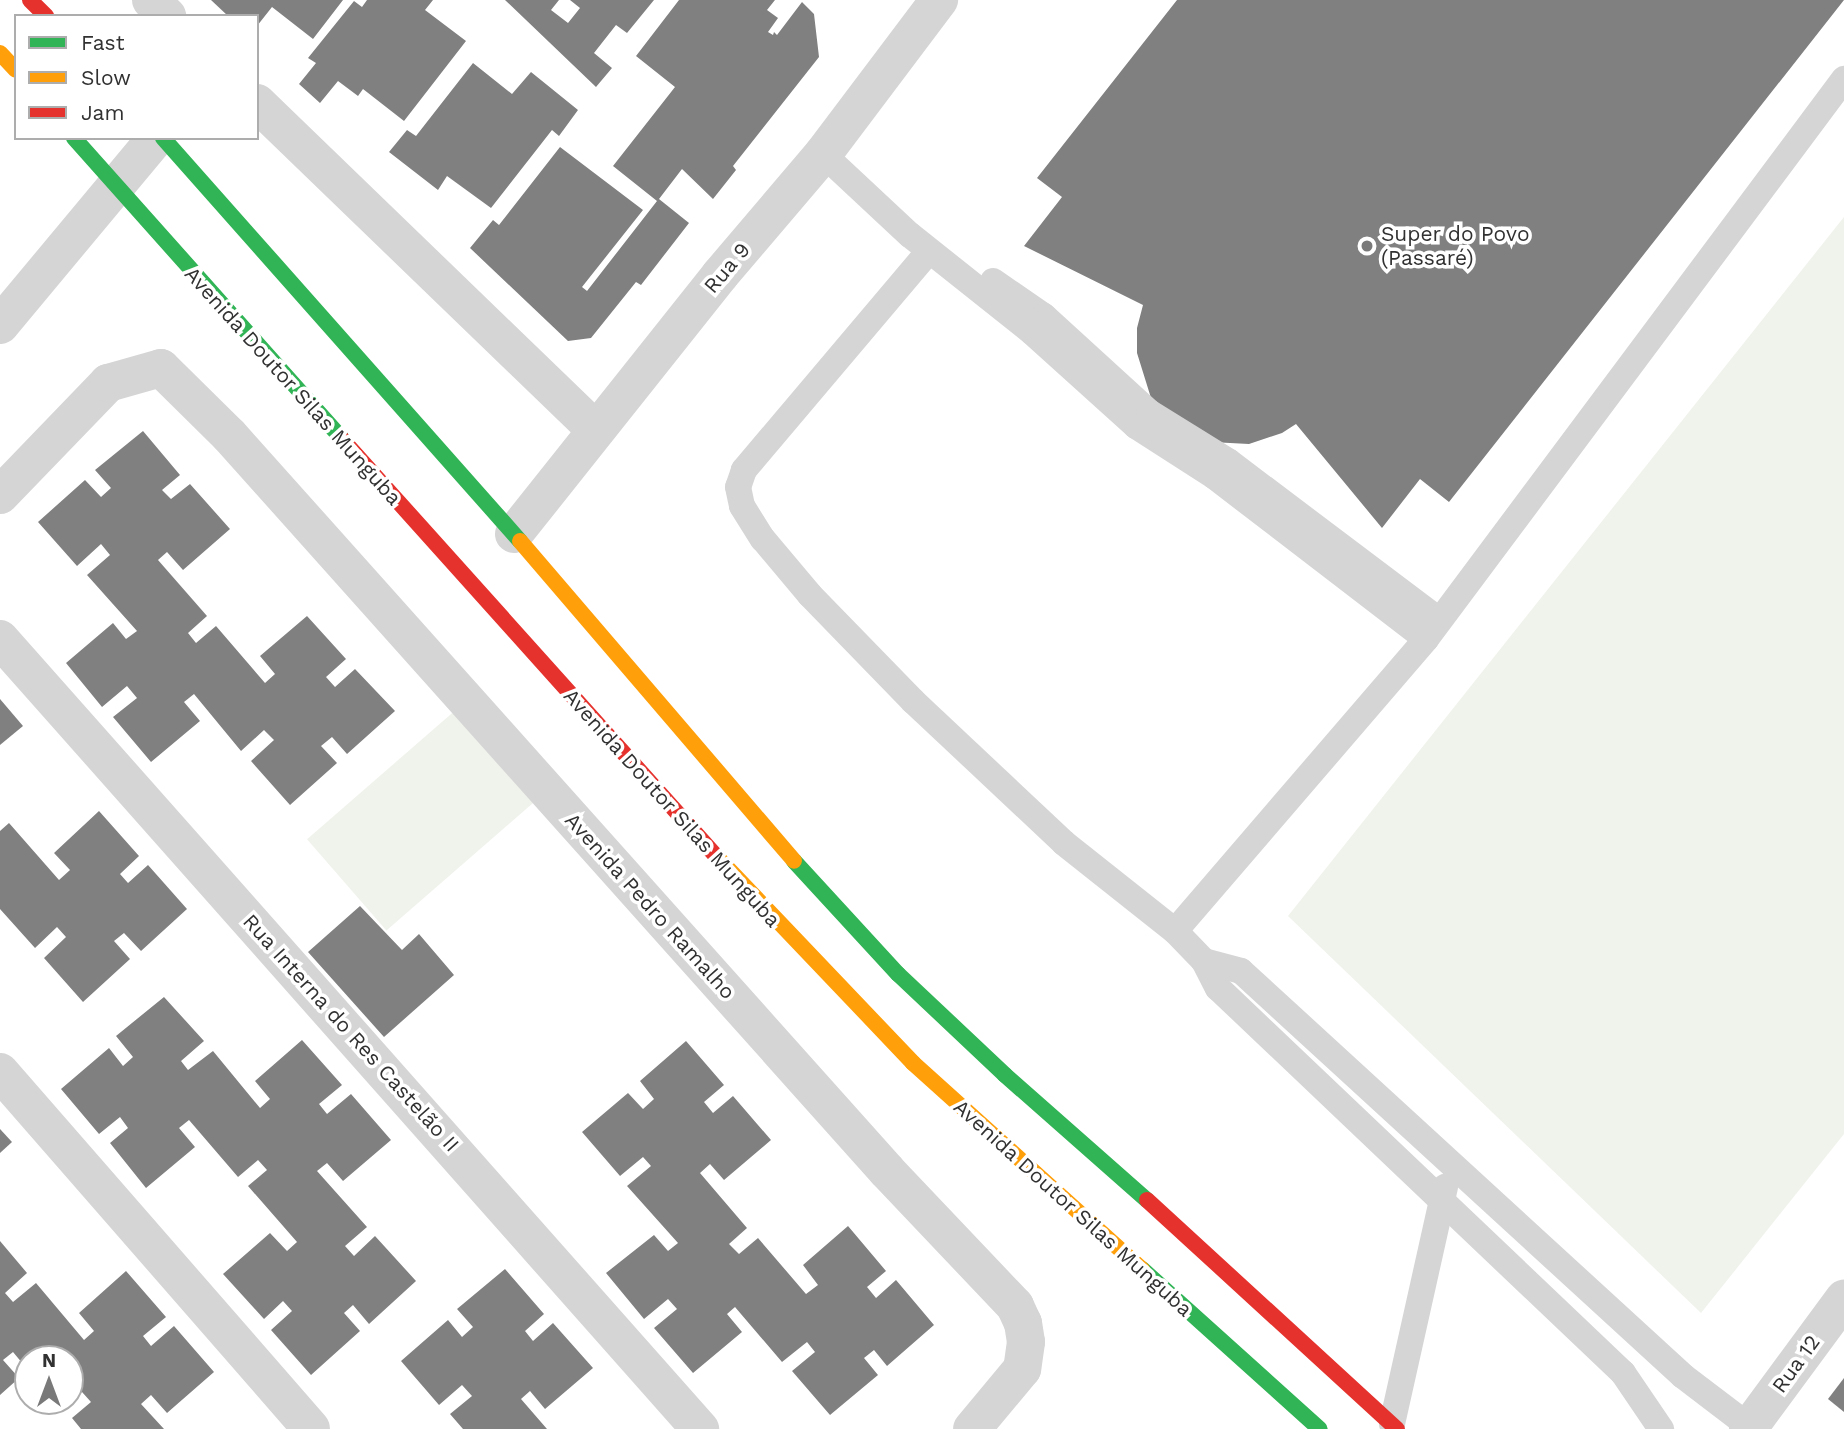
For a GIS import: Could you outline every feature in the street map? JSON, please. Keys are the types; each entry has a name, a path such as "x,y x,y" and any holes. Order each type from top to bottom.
{"main road":[{"path":"30,0 44,14"},
{"path":"0,53 14,68"},
{"name":"Avenida Doutor Silas Munguba","path":"76,140 515,635 798,946 913,1063 1320,1429"},
{"path":"165,140 514,534 803,871 898,974 1005,1076 1074,1133 1395,1427"}],"street":[{"path":"151,0 165,14"},
{"name":"Rua 9","path":"514,534 823,154 921,7"},
{"path":"259,105 596,430"},
{"path":"0,325 154,140"},
{"name":"Avenida Pedro Ramalho","path":"0,495 108,383 161,368 229,435 887,1171 1015,1306 1023,1323 1026,1356 1022,1370 972,1429"},
{"name":"Rua Interna do Res Castelão II","path":"0,639 700,1429"},
{"path":"0,1072 311,1429"},
{"name":"Rua 12","path":"1749,1428 1844,1298"}],"lane":[{"path":"1175,931 1432,630 1844,79"},
{"path":"823,154 919,243 1033,333 1136,426 1215,477 1432,630"},
{"path":"919,243 744,470 738,486 742,506 763,539 810,595 913,701 1064,843 1175,931 1204,961 1218,988 1623,1373 1661,1429"},
{"path":"1204,961 1241,971 1683,1376 1749,1428"},
{"path":"1395,1427 1450,1161"}],"shaded area":[{"path":"1844,217 1844,1134 1701,1313 1288,916"},
{"path":"458,708 537,799 386,931 307,839"}],"building":[{"path":"211,0 343,0 313,39 272,7 259,23 259,14 226,14"},
{"path":"367,0 433,0 425,10 466,41 404,121 363,89 358,96 338,81 320,103 299,84 316,63 308,58 354,1 362,7"},
{"path":"505,0 559,0 551,10 568,23 580,8 570,0 654,0 627,33 616,25 594,53 612,68 596,87"},
{"path":"679,0 775,0 767,10 778,18 768,32 773,35 774,32 777,35 802,2 814,14 819,57 733,166 736,170 713,199 682,169 659,199 689,223 641,285 636,282 591,338 568,341 470,248 493,220 499,225 560,147 643,210 582,287 587,291 657,201 613,166 675,87 636,56"},
{"path":"1177,0 1844,0 1449,502 1420,479 1382,528 1296,424 1282,433 1249,444 1211,442 1151,398 1137,353 1137,328 1143,305 1024,246 1062,197 1037,178"},
{"path":"473,63 512,94 531,72 578,110 559,136 552,130 491,208 447,176 438,190 389,152 407,130 416,136"},
{"path":"143,431 180,475 162,490 171,499 190,484 230,529 183,570 167,552 158,560 207,616 188,633 196,643 216,626 265,683 275,674 260,656 307,616 346,659 326,677 335,687 355,669 395,711 347,754 332,737 321,746 337,763 290,805 251,761 274,740 264,730 241,751 194,694 184,702 200,721 151,762 113,717 137,698 127,686 102,707 66,663 113,623 126,639 137,631 87,575 110,555 101,544 77,566 38,522 85,480 101,497 111,488 95,470"},
{"path":"0,699 23,726 0,745"},
{"path":"99,811 139,856 120,874 128,883 148,865 187,909 141,951 124,933 114,941 130,959 83,1002 44,958 66,937 57,927 35,948 0,909 0,831 9,823 59,880 70,870 54,853"},
{"path":"360,906 402,950 419,934 454,975 384,1037 308,952"},
{"path":"164,997 204,1041 181,1061 188,1070 213,1051 260,1108 270,1099 255,1081 302,1040 342,1085 319,1104 327,1114 351,1094 391,1140 343,1181 327,1163 317,1171 367,1227 345,1246 354,1256 375,1236 416,1281 369,1324 353,1305 344,1313 360,1331 311,1375 271,1330 292,1311 283,1301 264,1319 223,1274 270,1233 287,1251 297,1242 248,1186 267,1170 258,1160 238,1177 189,1120 179,1128 195,1147 146,1188 110,1143 128,1128 120,1117 99,1134 61,1089 109,1048 123,1066 133,1057 116,1036"},
{"path":"686,1041 724,1085 704,1102 713,1113 733,1096 771,1140 724,1180 710,1164 700,1173 747,1228 729,1244 739,1254 758,1238 806,1294 818,1285 803,1265 848,1226 886,1271 867,1287 876,1298 896,1280 934,1325 887,1366 874,1350 864,1358 878,1375 830,1415 792,1371 815,1352 807,1342 782,1362 735,1307 727,1314 742,1332 693,1373 654,1328 677,1309 668,1299 644,1319 606,1273 654,1235 668,1251 678,1243 627,1186 651,1166 643,1157 620,1176 582,1132 628,1093 643,1109 654,1099 640,1081"},
{"path":"0,1129 12,1142 0,1153"},
{"path":"0,1241 27,1273 5,1293 13,1302 36,1283 84,1340 94,1331 79,1313 126,1271 166,1317 143,1336 151,1346 174,1326 214,1372 167,1413 151,1395 141,1404 164,1429 81,1429 72,1418 84,1415 84,1408 91,1402 84,1394 84,1345 14,1345 14,1353 3,1360 14,1372 14,1382 0,1395"},
{"path":"505,1269 544,1314 525,1331 533,1341 553,1323 593,1368 545,1409 530,1391 521,1399 547,1429 463,1429 450,1414 472,1396 462,1385 439,1405 401,1361 448,1320 462,1337 473,1327 457,1309"},
{"path":"1844,1378 1844,1412 1828,1399"}],"traffic: fast":[{"path":"76,140 341,438"},
{"path":"165,140 520,541"},
{"path":"794,861 898,974 1005,1075 1147,1200"},
{"path":"1142,1269 1320,1429"}],"traffic: slow":[{"path":"0,53 14,68"},
{"path":"520,541 794,861"},
{"path":"716,856 913,1063 1142,1269"}],"traffic: jam":[{"path":"30,0 44,14"},
{"path":"341,438 716,856"},
{"path":"1147,1200 1397,1429"}],"place":[{"name":"Super do Povo (Passaré)","path":"1367,246"}]}
